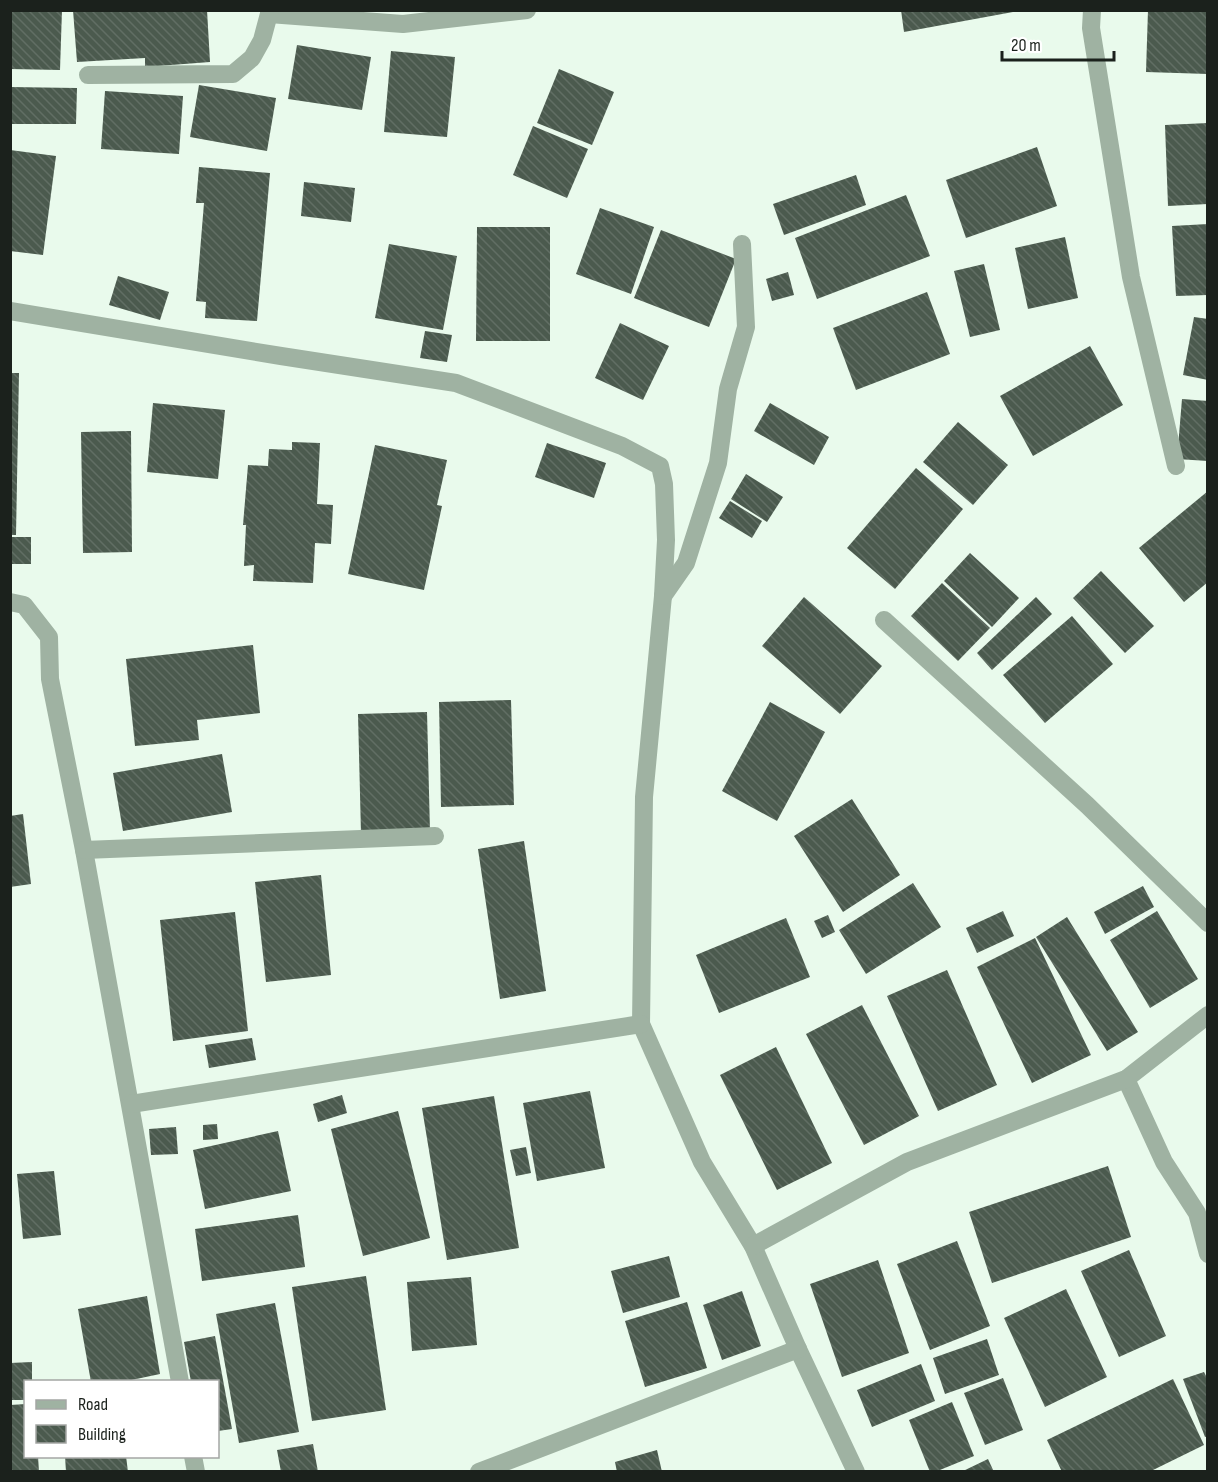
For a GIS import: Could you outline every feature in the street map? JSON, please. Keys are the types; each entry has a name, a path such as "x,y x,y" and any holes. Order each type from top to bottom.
{"street":[{"path":"88,75 232,74 252,58 262,40 269,12 403,24 526,10"},
{"path":"1092,10 1091,28 1131,277 1176,466"},
{"path":"663,596 686,563 718,463 728,389 746,327 742,244"},
{"path":"10,311 456,383 622,446 660,466 664,484 666,540 644,797 641,1024 702,1162 753,1246 856,1472"},
{"path":"10,602 24,605 49,637 50,679 131,1104 180,1380"},
{"path":"884,620 1087,805 1208,923"},
{"path":"84,850 435,836"},
{"path":"753,1246 907,1162 1126,1079 1208,1014"},
{"path":"131,1104 641,1024"},
{"path":"1126,1079 1164,1162 1197,1213 1208,1254"},
{"path":"479,1472 798,1349"}],"building":[{"path":"10,10 62,10 60,70 10,69"},
{"path":"73,10 207,10 210,62 145,67 145,58 77,62"},
{"path":"901,10 1013,10 1013,12 904,32"},
{"path":"1148,10 1208,11 1208,74 1146,72"},
{"path":"297,45 371,57 362,110 288,99"},
{"path":"391,51 455,57 447,137 384,132"},
{"path":"559,69 614,92 592,145 537,123"},
{"path":"199,85 276,98 267,151 190,137"},
{"path":"10,87 77,88 76,124 10,124"},
{"path":"105,91 183,96 179,154 101,149"},
{"path":"1208,123 1208,204 1168,206 1165,125"},
{"path":"533,126 588,149 567,198 513,175"},
{"path":"1037,147 1057,206 966,238 946,180"},
{"path":"10,150 56,156 43,255 10,251"},
{"path":"199,167 270,173 257,321 205,318 206,302 196,301 204,203 196,203"},
{"path":"856,175 866,205 784,235 773,204"},
{"path":"304,182 355,188 351,222 301,216"},
{"path":"906,195 930,256 817,299 795,238"},
{"path":"600,208 654,227 631,294 576,274"},
{"path":"1208,224 1208,295 1176,296 1172,226"},
{"path":"477,227 550,227 550,341 476,341"},
{"path":"661,230 736,259 709,327 634,298"},
{"path":"1065,237 1078,298 1028,309 1015,248"},
{"path":"389,244 457,256 443,330 375,318"},
{"path":"984,264 1000,330 970,337 954,271"},
{"path":"788,272 794,295 772,301 766,279"},
{"path":"118,276 169,292 160,320 109,305"},
{"path":"927,292 950,354 856,390 833,328"},
{"path":"1194,317 1208,319 1208,380 1183,375"},
{"path":"620,323 669,346 643,400 595,378"},
{"path":"425,331 452,335 447,362 420,358"},
{"path":"1090,346 1123,405 1033,456 1000,396"},
{"path":"10,373 19,373 16,535 10,535"},
{"path":"1182,399 1208,401 1208,461 1177,459"},
{"path":"153,403 225,410 218,479 147,472"},
{"path":"770,403 829,437 814,465 754,431"},
{"path":"958,422 1008,465 973,505 923,462"},
{"path":"131,431 132,552 83,553 81,432"},
{"path":"292,442 320,443 317,504 333,505 331,544 315,543 313,583 253,581 254,565 244,566 246,525 243,525 248,465 268,466 269,449 292,450"},
{"path":"547,443 606,463 594,498 535,477"},
{"path":"375,445 447,460 437,505 442,506 424,590 348,574"},
{"path":"916,468 963,509 895,589 847,548"},
{"path":"746,474 783,497 767,522 731,499"},
{"path":"1208,491 1208,582 1184,602 1139,548"},
{"path":"730,501 762,521 752,538 719,518"},
{"path":"12,537 31,537 31,564 12,564"},
{"path":"970,553 1019,598 992,627 944,581"},
{"path":"1101,571 1154,626 1125,653 1073,598"},
{"path":"942,583 990,628 958,661 911,616"},
{"path":"804,597 882,666 840,714 762,646"},
{"path":"1036,597 1052,614 992,670 977,653"},
{"path":"1072,616 1113,664 1045,723 1003,675"},
{"path":"253,645 260,713 197,720 199,740 135,746 126,659"},
{"path":"511,700 514,805 441,807 439,702"},
{"path":"770,702 825,732 777,821 722,791"},
{"path":"427,712 430,832 361,834 358,714"},
{"path":"222,754 232,812 123,831 113,773"},
{"path":"852,799 900,875 843,912 794,836"},
{"path":"23,814 31,884 10,887 10,816"},
{"path":"524,841 546,991 500,999 478,849"},
{"path":"321,875 331,975 266,982 255,882"},
{"path":"913,883 941,927 866,974 839,930"},
{"path":"1143,886 1154,907 1105,934 1094,912"},
{"path":"1003,911 1014,936 977,953 966,928"},
{"path":"1157,911 1198,979 1150,1008 1110,940"},
{"path":"235,912 248,1031 173,1041 160,920"},
{"path":"828,915 835,932 822,938 814,921"},
{"path":"1067,917 1138,1032 1107,1051 1036,937"},
{"path":"786,918 810,977 719,1013 696,955"},
{"path":"1035,938 1091,1055 1032,1083 977,967"},
{"path":"947,970 997,1085 938,1111 887,996"},
{"path":"862,1005 919,1116 864,1145 806,1034"},
{"path":"252,1038 256,1060 209,1068 205,1045"},
{"path":"776,1047 832,1163 777,1190 720,1075"},
{"path":"590,1091 605,1168 537,1181 523,1103"},
{"path":"342,1095 347,1113 318,1122 313,1104"},
{"path":"494,1096 519,1248 447,1260 422,1108"},
{"path":"398,1111 430,1238 363,1256 331,1129"},
{"path":"217,1124 218,1139 203,1140 203,1125"},
{"path":"176,1127 178,1154 151,1155 149,1129"},
{"path":"278,1131 291,1191 205,1209 193,1150"},
{"path":"526,1147 531,1173 516,1176 510,1150"},
{"path":"1108,1166 1131,1237 992,1283 969,1212"},
{"path":"54,1171 61,1235 23,1239 17,1174"},
{"path":"298,1215 305,1267 202,1281 195,1229"},
{"path":"957,1241 990,1326 930,1350 897,1264"},
{"path":"1129,1250 1166,1336 1119,1357 1081,1271"},
{"path":"669,1256 680,1297 623,1313 611,1271"},
{"path":"878,1260 909,1353 842,1377 810,1284"},
{"path":"366,1276 386,1410 312,1421 292,1287"},
{"path":"471,1277 477,1345 412,1351 407,1282"},
{"path":"1066,1289 1107,1377 1045,1407 1004,1318"},
{"path":"742,1291 761,1346 722,1360 703,1305"},
{"path":"147,1296 160,1374 132,1380 91,1380 78,1309"},
{"path":"687,1302 707,1368 645,1387 625,1321"},
{"path":"275,1303 299,1432 239,1443 216,1314"},
{"path":"215,1336 232,1429 219,1431 219,1380 191,1380 184,1342"},
{"path":"987,1339 999,1375 945,1394 933,1358"},
{"path":"32,1362 32,1380 24,1380 24,1400 10,1400 10,1363"},
{"path":"921,1364 935,1401 872,1427 857,1390"},
{"path":"1204,1372 1208,1380 1208,1436 1205,1437 1183,1379"},
{"path":"1003,1378 1023,1430 985,1445 964,1393"},
{"path":"1173,1379 1204,1445 1149,1472 1062,1472 1047,1440"},
{"path":"952,1402 974,1456 930,1472 909,1420"},
{"path":"24,1404 24,1458 38,1458 39,1472 10,1472 10,1405"},
{"path":"313,1444 318,1472 281,1472 277,1450"},
{"path":"657,1450 662,1472 617,1472 615,1462"},
{"path":"65,1458 126,1458 128,1472 66,1472"},
{"path":"988,1459 994,1472 961,1472"}]}
